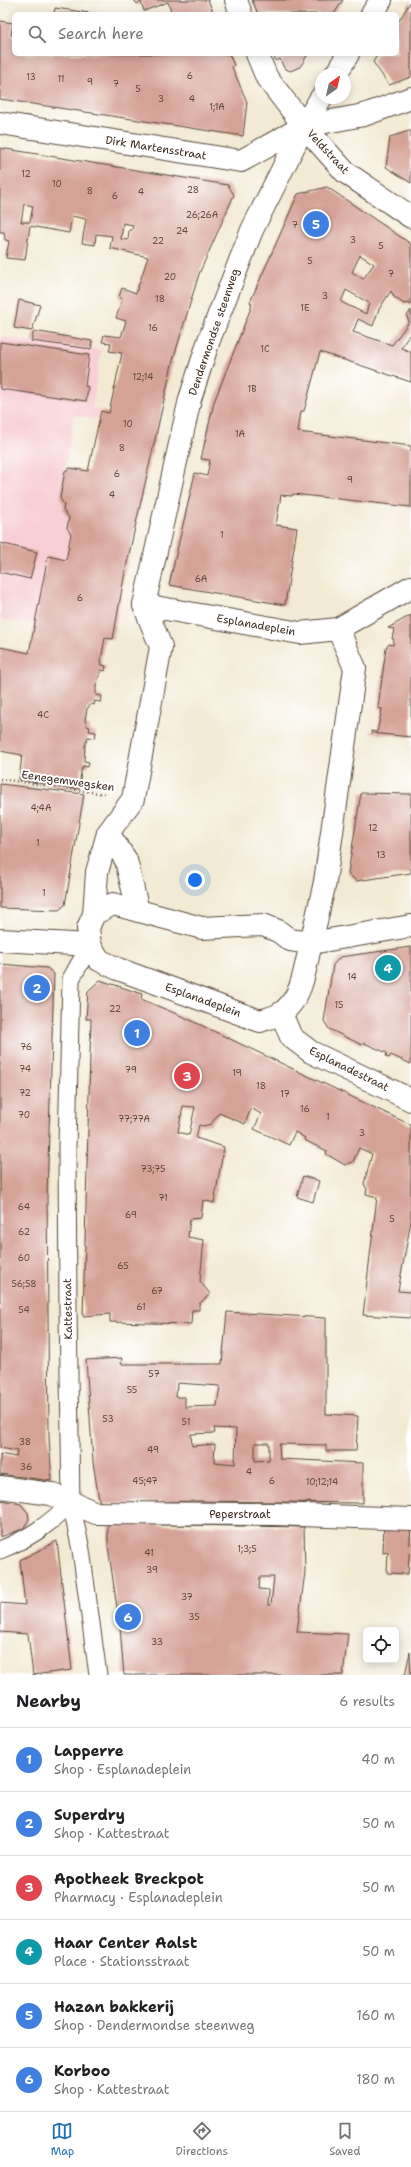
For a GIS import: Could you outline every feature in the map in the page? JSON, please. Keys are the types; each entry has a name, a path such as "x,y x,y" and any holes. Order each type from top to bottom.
{"street":[{"path":"236,0 240,12"},
{"path":"373,12 381,0"},
{"name":"Veldstraat","path":"258,56 267,78 304,126 345,172 411,217"},
{"path":"340,68 347,56"},
{"path":"304,126 364,115 411,98"},
{"name":"Dendermondse steenweg","path":"144,605 190,399 209,340 252,230 304,126 317,104"},
{"name":"Dirk Martensstraat","path":"0,123 241,161 304,126"},
{"path":"281,1014 292,1002 301,986 325,882 355,668 338,630 411,587"},
{"path":"0,940 90,945 88,928 94,914 97,872 108,833 133,798 160,647 144,605"},
{"name":"Esplanadeplein","path":"144,605 300,633 338,630"},
{"path":"108,833 126,860 138,911"},
{"path":"94,914 114,904 202,928 264,925 278,931 290,940 311,943 411,926"},
{"name":"Esplanadeplein","path":"90,945 99,960 118,969 260,1021 281,1014"},
{"name":"Kattestraat","path":"90,945 71,979 67,1148 71,1503 81,1550 98,1675"},
{"name":"Esplanadestraat","path":"281,1014 291,1037 311,1052 411,1100"},
{"name":"Peperstraat","path":"0,1487 52,1494 96,1513 274,1514 411,1519"},
{"path":"0,1550 28,1538 49,1524 71,1503"}],"path":[{"name":"Eenegemwegsken","path":"0,779 133,798"}],"shaded area":[{"path":"0,337 101,350 92,409 101,410 98,420 74,415 60,497 79,501 105,638 0,619"}],"building":[{"path":"134,0 208,0 213,12 171,12 168,2 144,11 141,2 137,4"},
{"path":"252,0 343,0 335,12 257,12"},
{"path":"411,1 411,77 389,85 373,62 377,56 399,56 399,21"},
{"path":"55,8 83,12 54,12"},
{"path":"0,21 12,23 12,56 230,56 234,65 232,67 247,102 243,136 0,99"},
{"path":"274,56 307,56 300,67 290,71 284,68 280,59 276,61"},
{"path":"411,131 411,183 386,167 390,137"},
{"path":"0,148 228,185 234,195 199,274 173,360 125,572 113,639 105,638 101,660 102,665 106,666 105,671 101,670 96,686 96,695 102,696 101,702 95,701 94,705 91,704 87,709 85,720 87,726 90,727 89,731 96,732 95,738 88,737 85,745 84,761 89,762 88,767 83,766 81,771 79,789 19,780 22,755 0,751 0,647 29,653 48,556 66,560 71,534 67,528 69,518 63,510 64,505 60,498 65,471 70,468 88,471 101,411 109,413 122,353 109,351 111,343 102,342 104,335 121,337 126,321 116,318 122,300 119,297 122,288 136,293 148,257 110,248 112,236 96,234 95,245 82,243 86,219 72,216 69,233 30,226 25,260 6,258 9,241 5,240 4,232 0,232","holes":["24,204 33,206 30,222 21,222","123,223 133,225 132,230 129,230 128,240 121,239"]},
{"path":"327,187 411,244 411,305 408,303 404,304 394,297 391,291 379,309 373,326 358,319 353,332 392,345 409,322 407,316 411,310 411,332 401,348 411,352 411,382 320,352 304,411 301,411 298,432 411,446 411,507 293,494 292,496 281,495 276,525 297,528 285,605 169,585 195,473 207,476 210,460 201,459 214,402 252,305 250,302 298,194","holes":["360,255 374,264 363,279 352,272","346,290 369,303 366,314 341,302"]},
{"path":"19,300 40,305 32,331 14,328"},
{"path":"34,331 92,341 91,349 31,341"},
{"path":"0,342 89,355 85,386 88,387 86,401 0,389"},
{"path":"0,543 37,552 30,579 0,572"},
{"path":"411,615 411,737 371,733 371,731 377,732 382,709 378,708 386,648 389,644 393,645 394,639 392,639 394,629 388,628"},
{"path":"0,784 84,794 65,905 59,910 0,908"},
{"path":"361,793 411,794 411,873 356,881 348,873"},
{"path":"411,947 411,1064 391,1055 389,1058 386,1057 387,1053 364,1043 362,1045 329,1029 324,1021 333,965 340,957"},
{"path":"0,964 47,968 54,974 47,1194 49,1437 52,1481 0,1474 0,1454 16,1457 17,1451 0,1448"},
{"path":"100,980 142,994 141,999 186,1018 411,1125 411,1221 398,1291 411,1292 411,1318 363,1315 377,1197 366,1194 367,1189 364,1184 372,1154 359,1148 353,1162 345,1165 326,1154 327,1151 304,1140 305,1138 295,1132 289,1145 254,1129 261,1114 251,1108 245,1124 219,1113 211,1124 203,1126 199,1125 196,1138 224,1147 214,1203 203,1200 201,1218 190,1219 188,1237 204,1240 200,1281 210,1294 199,1304 199,1310 192,1310 191,1324 110,1322 110,1314 83,1316 91,1019 86,1019 88,991","holes":["183,1106 195,1107 189,1135 178,1132"]},
{"path":"303,1176 319,1181 313,1202 297,1197"},
{"path":"227,1312 326,1318 326,1414 358,1416 356,1451 326,1451 326,1445 279,1444 280,1459 363,1463 363,1503 194,1501 103,1504 99,1500 93,1462 86,1360 122,1358 121,1364 222,1364","holes":["177,1383 220,1386 217,1406 185,1407 185,1397 176,1397","214,1428 236,1429 235,1464 214,1462 215,1444 192,1446 191,1434 215,1433","255,1443 269,1443 269,1460 255,1461"]},
{"path":"0,1500 21,1504 28,1513 29,1519 23,1529 0,1537"},
{"path":"384,1523 411,1523 408,1574 387,1573 388,1552 383,1553"},
{"path":"108,1524 304,1527 305,1572 297,1632 348,1634 343,1675 124,1675 120,1628 108,1546","holes":["260,1577 274,1577 271,1605 268,1605 269,1590 259,1589"]},
{"path":"57,1541 72,1670 33,1675 28,1634 0,1632 0,1603 25,1605 20,1560"},
{"path":"410,1652 411,1675 405,1675"}],"place":[{"name":"Hazan bakkerij","path":"316,224"},
{"name":"Haar Center Aalst","path":"388,968"},
{"name":"Superdry","path":"37,988"},
{"name":"Lapperre","path":"137,1033"},
{"name":"Apotheek Breckpot","path":"187,1076"},
{"name":"Korboo","path":"128,1617"}]}
